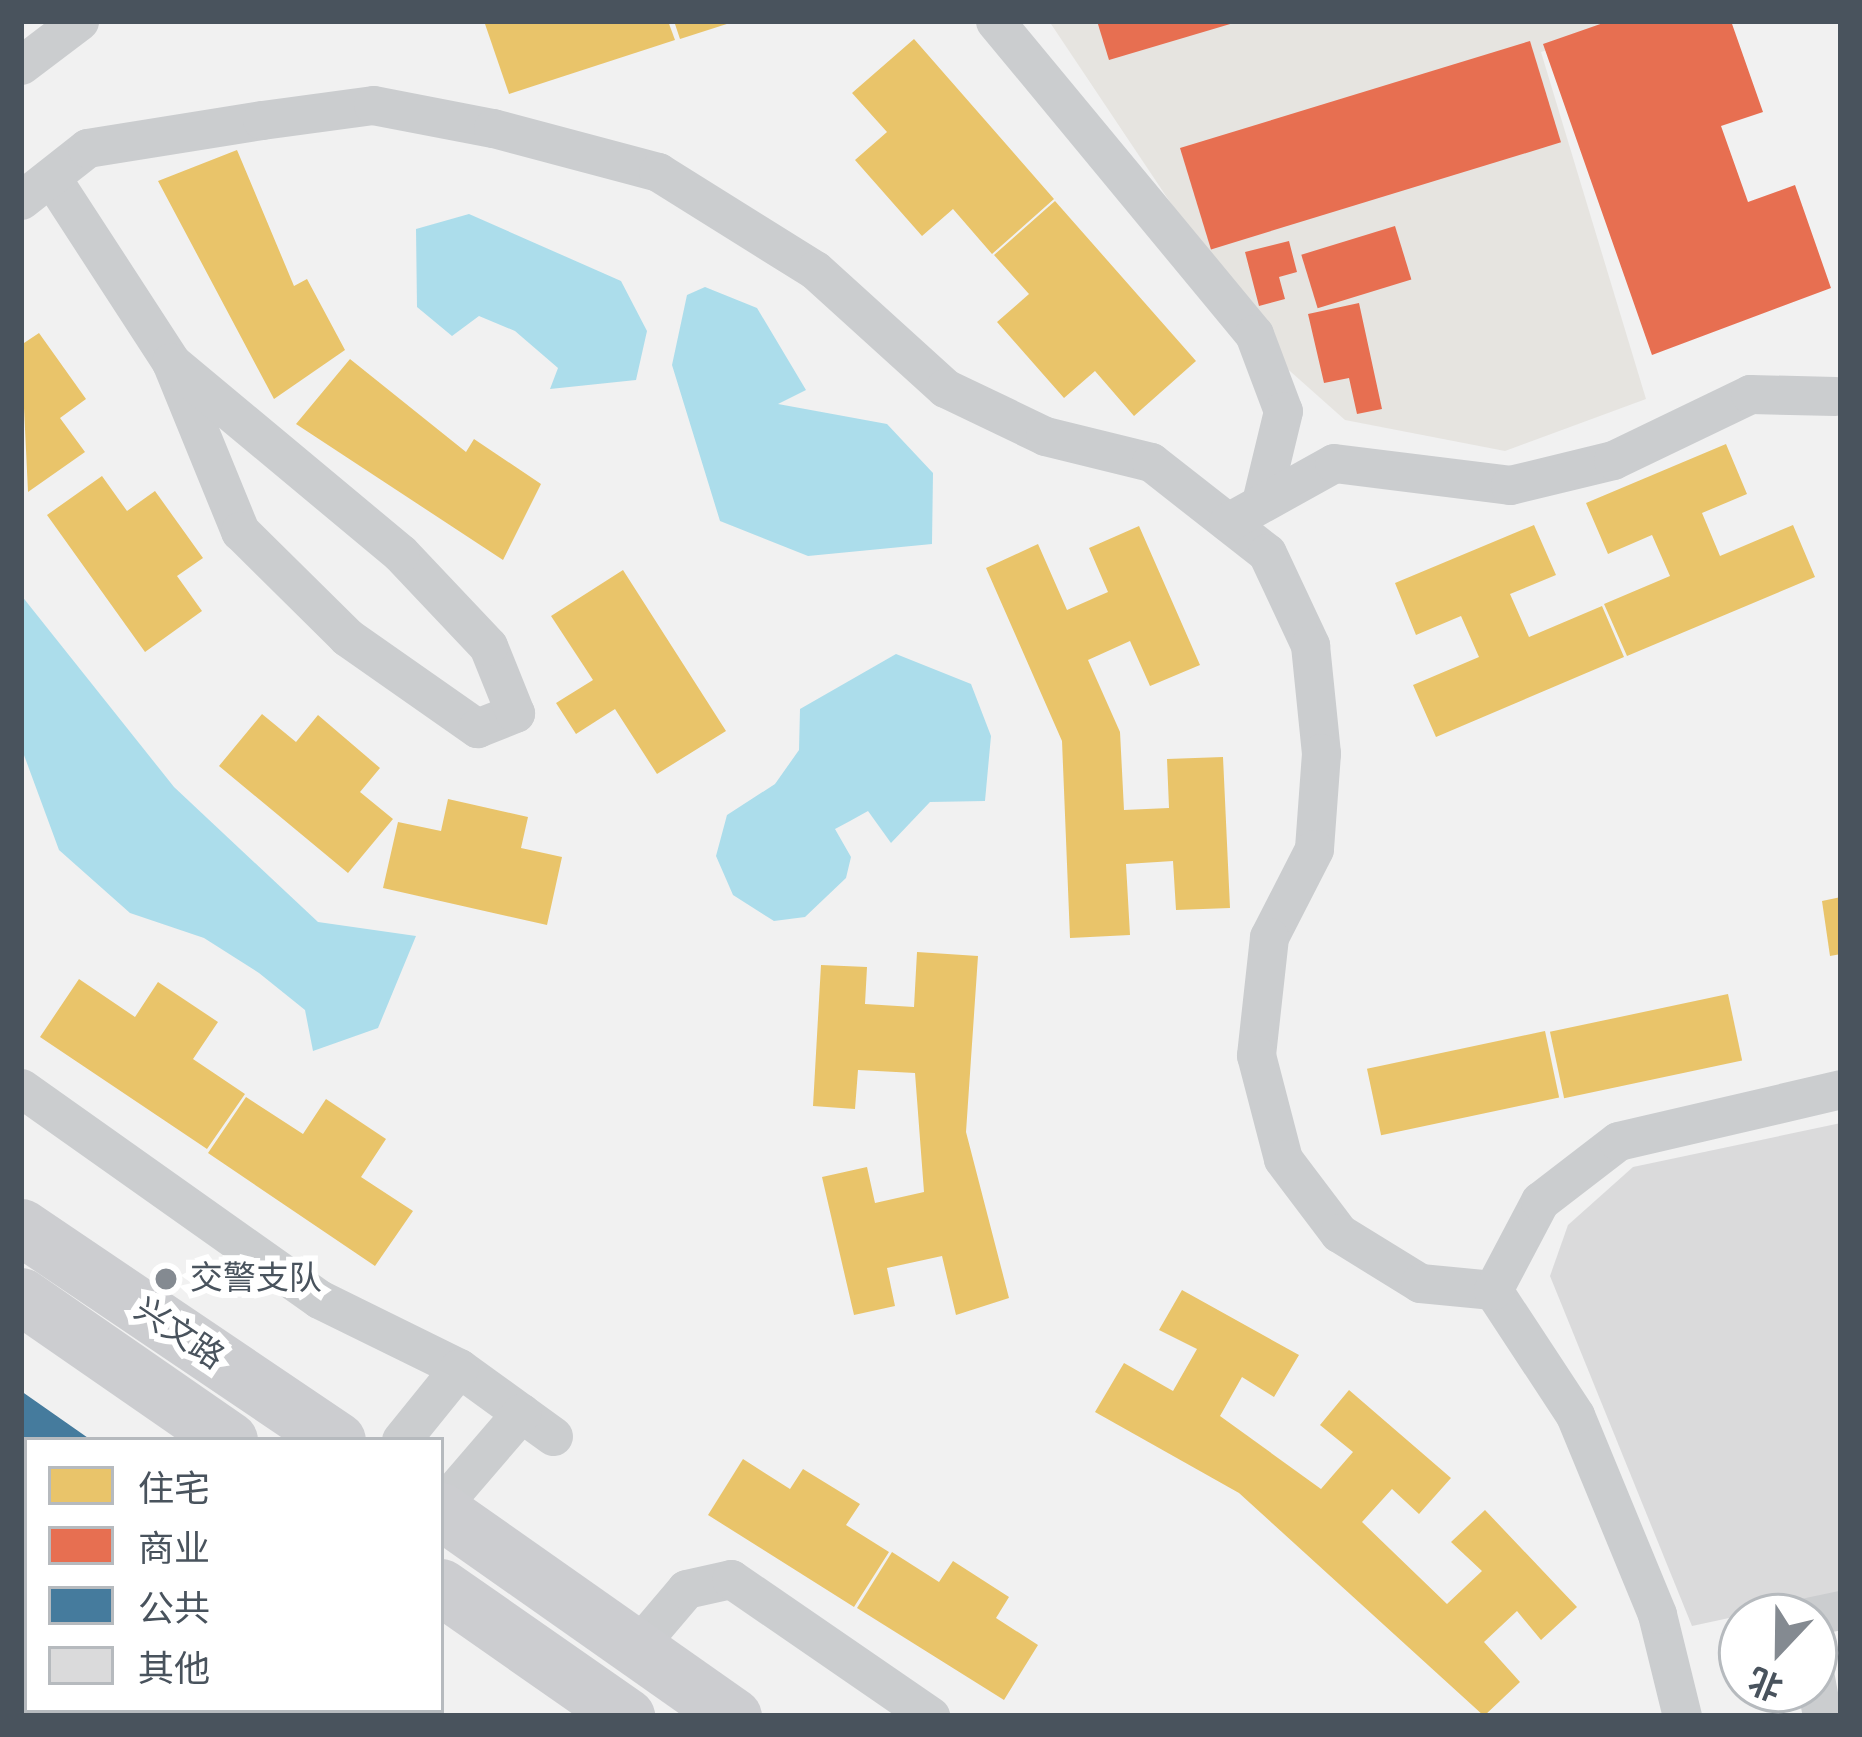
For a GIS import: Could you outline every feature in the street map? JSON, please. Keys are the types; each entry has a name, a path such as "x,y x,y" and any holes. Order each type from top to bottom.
{"main road":[{"name":"兴文路","path":"21,1227 333,1437"},
{"name":"兴文路","path":"21,1296 225,1437"},
{"path":"444,1511 733,1716"},
{"path":"444,1589 626,1716"}],"street":[{"path":"21,64 80,21"},
{"path":"995,21 1253,334 1283,411 1244,512"},
{"path":"171,362 240,531 347,637 477,728 515,713 488,646 400,554 171,362 36,189 87,148 373,105 658,172 814,270 945,388 1045,436 1150,462 1244,512 1310,645 1321,753 1314,849 1269,937 1256,1055 1283,1160 1339,1233 1420,1282 1493,1290"},
{"path":"1244,512 1334,464 1510,485 1613,460 1750,394 1835,396"},
{"path":"21,1088 319,1299 459,1368 537,1425 444,1506"},
{"path":"1493,1290 1540,1201 1618,1141 1841,1089"},
{"path":"1493,1290 1575,1415 1657,1614 1682,1716"},
{"path":"403,1437 459,1368"},
{"path":"636,1648 686,1589 731,1579 930,1716"}],"shaded area":[{"path":"1049,21 1643,21 1541,52 1646,399 1505,451 1345,420 1273,356"}],"water":[{"path":"469,214 621,281 647,331 636,380 550,389 558,368 515,331 479,316 452,336 417,307 416,229"},
{"path":"705,287 757,308 806,390 778,404 887,424 933,473 932,544 808,556 720,521 672,365 687,295"},
{"path":"21,595 174,787 318,922 416,936 378,1028 313,1051 305,1010 259,973 204,938 130,913 59,850 21,747"},
{"path":"896,654 971,684 991,736 985,801 930,802 891,843 868,811 835,829 851,857 846,878 805,917 774,921 733,895 716,856 727,815 775,784 799,750 800,709"}],"building: 住宅":[{"path":"484,21 668,21 675,40 509,94"},
{"path":"674,21 733,21 733,22 680,39"},
{"path":"914,39 1054,199 992,254 953,209 922,236 855,160 887,132 852,93"},
{"path":"237,150 294,286 307,279 345,350 274,399 158,181"},
{"path":"1055,201 1196,361 1134,416 1095,371 1064,398 997,322 1029,294 994,255"},
{"path":"39,333 86,399 60,418 85,452 28,492 21,345"},
{"path":"350,359 466,452 474,439 541,484 503,560 296,424"},
{"path":"1726,444 1747,494 1702,513 1720,556 1793,525 1815,577 1627,656 1604,604 1670,576 1652,535 1608,554 1586,503"},
{"path":"102,476 127,511 155,491 203,558 177,576 202,611 145,652 47,515"},
{"path":"1534,525 1556,575 1510,594 1529,637 1602,606 1624,657 1436,737 1413,685 1479,657 1461,616 1416,635 1395,583"},
{"path":"1139,526 1200,665 1150,686 1130,641 1088,660 1120,732 1124,810 1169,808 1167,759 1223,757 1230,908 1176,910 1173,861 1126,864 1130,935 1070,938 1062,741 986,568 1038,544 1067,610 1108,592 1089,548"},
{"path":"623,570 726,731 657,774 615,709 576,734 556,703 593,680 551,616"},
{"path":"262,714 296,742 318,715 380,768 360,792 393,819 348,873 219,766"},
{"path":"448,799 528,817 521,848 562,857 547,925 383,888 398,822 441,831"},
{"path":"1841,897 1841,954 1830,956 1822,901"},
{"path":"917,952 978,956 966,1132 1009,1298 956,1315 942,1256 887,1268 895,1306 854,1315 822,1177 867,1167 875,1203 924,1192 915,1073 858,1070 855,1109 813,1106 821,965 867,967 865,1004 914,1007"},
{"path":"79,979 135,1017 158,982 218,1022 193,1059 245,1094 207,1149 40,1037"},
{"path":"1728,994 1742,1061 1564,1098 1550,1032"},
{"path":"1545,1031 1559,1098 1381,1135 1367,1069"},
{"path":"246,1097 303,1134 326,1099 386,1139 361,1177 413,1211 375,1266 208,1153"},
{"path":"1182,1290 1299,1355 1274,1397 1242,1377 1220,1416 1321,1489 1353,1452 1320,1425 1349,1390 1451,1478 1419,1514 1392,1489 1362,1522 1447,1604 1482,1571 1451,1542 1485,1510 1577,1607 1541,1640 1517,1611 1484,1642 1520,1682 1484,1716 1239,1493 1095,1412 1124,1363 1173,1391 1197,1349 1159,1330"},
{"path":"743,1459 790,1489 803,1469 860,1504 846,1525 889,1552 854,1607 708,1515"},
{"path":"892,1552 939,1582 953,1561 1009,1597 996,1618 1038,1645 1004,1700 857,1608"}],"building: 商业":[{"path":"1097,21 1237,21 1237,22 1109,60"},
{"path":"1609,21 1731,21 1763,112 1721,126 1748,202 1795,185 1831,288 1652,355 1543,44"},
{"path":"1530,41 1561,142 1211,249 1180,148"},
{"path":"1395,226 1411,280 1318,308 1301,255"},
{"path":"1289,241 1297,272 1279,277 1285,299 1259,306 1245,252"},
{"path":"1359,303 1382,409 1357,414 1349,378 1324,383 1308,314"}],"building: 公共":[{"path":"21,1391 87,1437 24,1437 24,1713 411,1716 21,1716"}],"building: 其他":[{"path":"1841,1123 1841,1594 1718,1593 1718,1620 1692,1626 1550,1276 1568,1225 1633,1167"}],"place":[{"name":"交警支队","path":"166,1279"}]}
